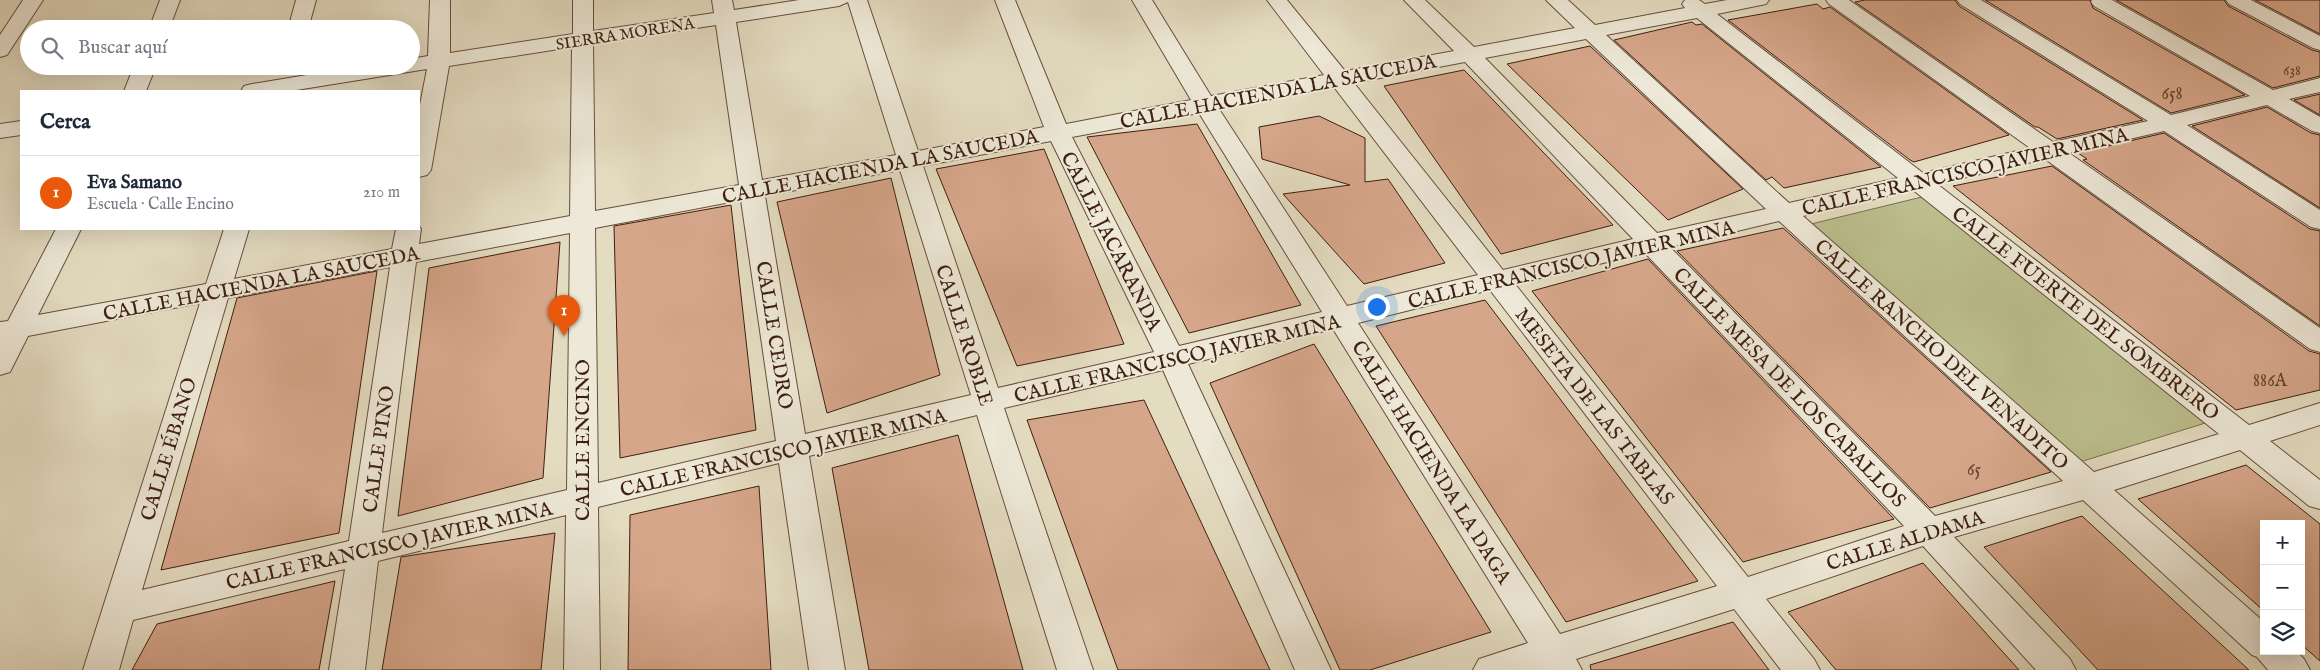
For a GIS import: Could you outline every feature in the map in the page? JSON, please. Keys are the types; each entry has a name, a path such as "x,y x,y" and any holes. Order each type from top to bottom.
{"street":[{"path":"20,20 33,0"},
{"path":"162,20 170,0"},
{"path":"300,20 306,0"},
{"path":"420,164 439,60 440,0"},
{"name":"CALLE ENCINO","path":"582,670 583,0"},
{"name":"SIERRA MORENA","path":"420,63 583,40 724,9 839,0"},
{"name":"CALLE ROBLE","path":"857,0 1075,670"},
{"name":"CALLE JACARANDA","path":"1005,0 1058,132 1172,359 1313,670"},
{"name":"CALLE HACIENDA LA DAGA","path":"1142,0 1205,105 1558,661"},
{"name":"MESETA DE LAS TABLAS","path":"1277,0 1341,79 1802,670"},
{"name":"CALLE MESA DE LOS CABALLOS","path":"1414,0 1470,55 1929,531 2058,670"},
{"name":"CALLE RANCHO DEL VENADITO","path":"1556,0 1785,213 2260,640"},
{"name":"CALLE HACIENDA LA SAUCEDA","path":"9,330 215,292 406,242 582,222 1591,32 1694,6 1759,0"},
{"path":"1836,0 2320,342"},
{"path":"1967,0 2168,123 2320,221"},
{"path":"2236,0 2320,44"},
{"path":"2101,2 2320,126"},
{"name":"CALLE FUERTE DEL SOMBRERO","path":"1694,6 2320,497"},
{"name":"CALLE CEDRO","path":"724,9 827,670"},
{"path":"0,51 20,20"},
{"path":"135,90 141,75"},
{"path":"255,90 284,81 331,75"},
{"name":"CALLE FRANCISCO JAVIER MINA","path":"121,609 1341,319 1651,243 2168,123 2320,85"},
{"path":"0,131 20,128"},
{"path":"0,365 9,330 67,230"},
{"name":"CALLE ÉBANO","path":"101,670 121,609 215,292 236,230"},
{"name":"CALLE PINO","path":"348,670 406,242"},
{"name":"CALLE ALDAMA","path":"1491,670 1558,661 1741,593 1929,531 2088,486 2320,414"},
{"path":"2276,655 2292,670"}],"green space":[{"path":"1930,195 2215,420 2080,462 1811,224"}],"building":[{"path":"1865,0 1955,0 1959,6 2143,120 2057,139 2035,127 1855,2"},
{"path":"1985,0 2090,0 2093,8 2245,95 2171,113"},
{"path":"2116,0 2224,0 2228,6 2312,50 2320,52 2320,76 2273,88"},
{"path":"2255,0 2320,0 2320,34"},
{"path":"1817,4 1823,9 1830,7 2009,135 1914,162 1728,20"},
{"path":"1692,22 1696,25 1702,24 1881,167 1784,188 1772,177 1766,180 1614,40"},
{"path":"1590,46 1743,189 1668,220 1507,64"},
{"path":"1464,70 1613,225 1501,254 1384,86"},
{"path":"2320,94 2320,115 2294,100"},
{"path":"2267,107 2311,133 2320,135 2320,208 2192,126"},
{"path":"1319,116 1365,138 1365,182 1388,179 1445,263 1364,284 1283,194 1350,185 1262,159 1259,127"},
{"path":"1197,124 1301,305 1189,333 1087,137"},
{"path":"2164,133 2310,229 2320,231 2320,326 2083,160 2087,159 2078,153"},
{"path":"1044,149 1124,344 1017,366 936,169"},
{"path":"2052,166 2309,351 2320,354 2320,390 2236,410 1953,186"},
{"path":"891,178 940,375 827,413 777,202"},
{"path":"731,205 756,430 620,458 614,226"},
{"path":"1783,228 2051,472 1930,508 1677,251"},
{"path":"560,242 543,478 398,516 429,268"},
{"path":"1648,259 1894,519 1743,562 1532,291"},
{"path":"377,271 339,533 161,570 237,298"},
{"path":"1485,300 1698,581 1566,622 1376,326"},
{"path":"1314,344 1491,632 1370,670 1340,670 1210,383"},
{"path":"1144,400 1270,670 1118,670 1027,420"},
{"path":"958,435 1023,670 869,670 832,468"},
{"path":"2246,465 2320,524 2320,661 2305,648 2305,520 2260,520 2260,607 2138,499"},
{"path":"759,486 771,670 628,670 630,515"},
{"path":"2082,516 2249,670 2098,670 1984,547"},
{"path":"555,533 541,670 382,670 401,557"},
{"path":"1923,563 2019,670 1836,670 1788,612"},
{"path":"335,581 319,670 132,670 157,624"},
{"path":"1733,622 1769,670 1591,670 1590,665"}],"place":[{"name":"Eva Samano","path":"564,336"}]}
